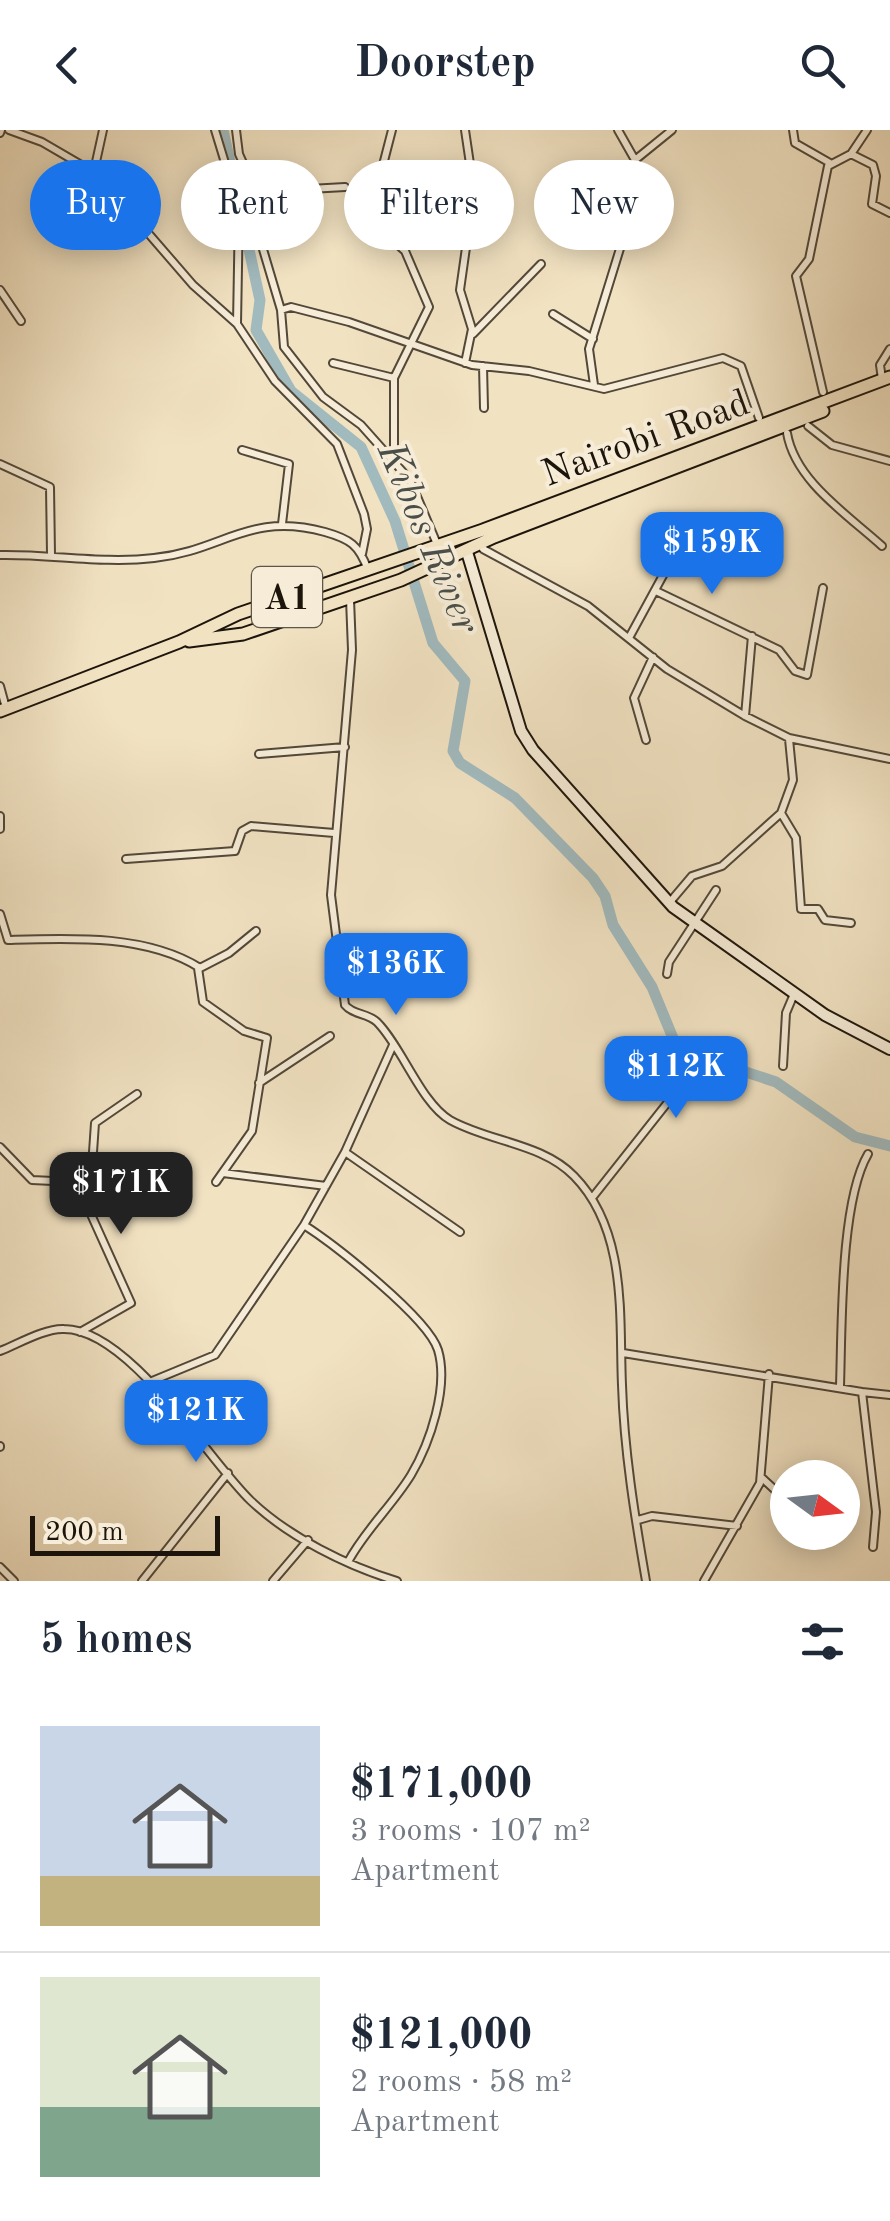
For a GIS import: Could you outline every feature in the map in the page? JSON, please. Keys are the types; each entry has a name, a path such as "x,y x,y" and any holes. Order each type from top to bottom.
{"highway":[{"name":"Nairobi Road","path":"368,571 887,379"},
{"name":"Nairobi Road","path":"350,598 428,569 494,537 816,414 887,379"},
{"name":"A1","path":"3,710 180,642 246,611 368,571"},
{"name":"A1","path":"180,642 252,631 350,598"},
{"path":"246,611 252,631"}],"main road":[{"path":"467,552 526,741 670,902 695,924 847,1029 890,1050"}],"street":[{"path":"8,130 42,142 73,160"},
{"path":"97,160 103,130"},
{"path":"215,130 239,208 237,324"},
{"path":"236,130 243,160"},
{"path":"392,130 387,163 368,217 406,251 428,301 428,315 394,378 394,460"},
{"path":"466,130 474,191 460,300 472,334"},
{"path":"618,130 635,160 672,130"},
{"path":"793,130 795,143 830,163"},
{"path":"830,163 852,154 867,130"},
{"path":"852,154 873,164 876,176 872,204 890,213"},
{"path":"824,392 796,276 809,259 814,222 830,163"},
{"path":"161,249 193,286 237,324 275,381 336,444 364,514 367,528 362,554"},
{"path":"263,250 281,310 284,347 301,372 394,460 416,490 438,544"},
{"path":"594,386 588,354 622,250"},
{"path":"465,363 472,334 541,264"},
{"path":"0,290 22,320"},
{"path":"281,310 292,307 348,322 465,363 611,388 723,358 740,366 759,418"},
{"path":"553,314 593,339"},
{"path":"887,379 880,365 890,349"},
{"path":"333,363 394,378"},
{"path":"483,366 484,408"},
{"path":"808,426 832,445 890,461"},
{"path":"787,433 797,465 882,546"},
{"path":"242,450 289,464 282,524"},
{"path":"0,464 50,486 51,554"},
{"path":"0,555 155,558 194,550 258,526 282,524 350,540 362,554 368,571"},
{"path":"483,549 560,589 630,636 704,694 745,716 789,738 890,759"},
{"path":"630,636 658,592 673,557"},
{"path":"658,592 779,650 795,671 807,675 823,588"},
{"path":"350,598 345,747 334,833 332,895 345,1005 374,1019 447,1118 555,1161 592,1198 612,1244 620,1302 619,1342 624,1353 622,1386 638,1520 636,1537 646,1581"},
{"path":"745,716 752,636"},
{"path":"646,740 634,698 653,656"},
{"path":"0,686 3,710"},
{"path":"670,902 692,876 722,866 781,813 793,780 789,738"},
{"path":"259,754 345,747"},
{"path":"781,813 796,838 800,908 818,909 825,920 851,923"},
{"path":"0,816 0,829"},
{"path":"126,859 235,851 242,831 251,826 334,833"},
{"path":"666,974 668,962 716,890"},
{"path":"0,914 4,940 113,942 197,966 229,953 256,931"},
{"path":"197,966 202,1002 244,1030 267,1038 252,1131 216,1182"},
{"path":"783,1066 786,1013 794,994"},
{"path":"258,1084 330,1036"},
{"path":"152,1381 215,1355 304,1226 394,1046"},
{"path":"592,1198 668,1102 688,1066 664,1047"},
{"path":"79,1332 131,1303 89,1210 88,1184 95,1122 137,1094"},
{"path":"0,1148 32,1180 116,1184"},
{"path":"344,1152 460,1232"},
{"path":"840,1386 848,1248 858,1172 868,1154"},
{"path":"224,1173 326,1186"},
{"path":"304,1226 398,1302 432,1337 440,1362 438,1401 420,1457 348,1562"},
{"path":"0,1352 60,1329 79,1332 152,1381 253,1503 348,1562 397,1581"},
{"path":"624,1353 890,1395"},
{"path":"704,1581 738,1526 761,1477 769,1374"},
{"path":"862,1392 876,1512 873,1547"},
{"path":"142,1581 228,1473"},
{"path":"761,1477 770,1485"},
{"path":"638,1520 652,1516 738,1526"},
{"path":"273,1581 308,1540"},
{"path":"0,1567 14,1581"}],"waterway":[{"name":"Kibos River","path":"223,130 260,300 256,330 291,391 361,447 395,521 433,643 465,681 453,751 460,763 515,798 593,878 605,896 613,925 652,987 675,1043 691,1054 776,1082 855,1137 890,1146"}]}
